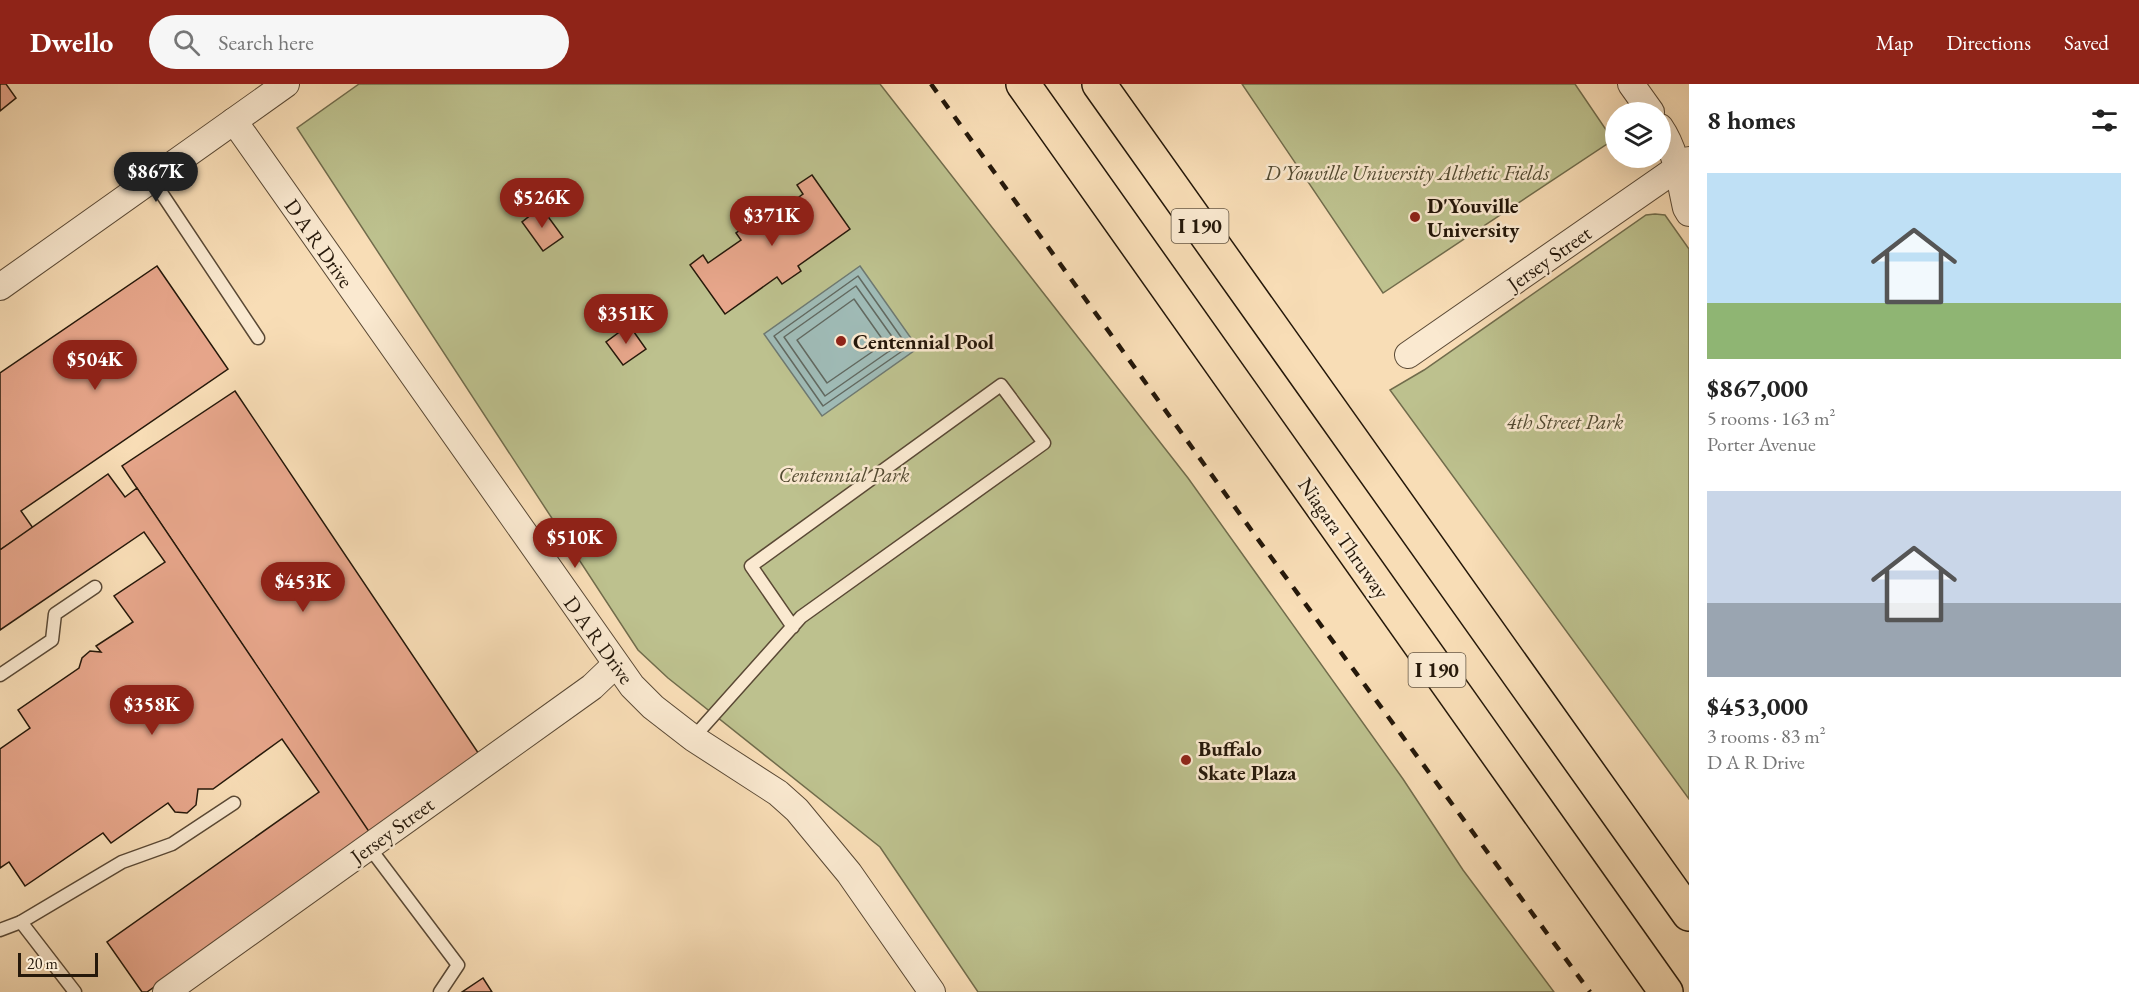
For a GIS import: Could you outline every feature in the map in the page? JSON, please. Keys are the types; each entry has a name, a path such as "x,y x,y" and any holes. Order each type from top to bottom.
{"highway":[{"name":"Niagara Thruway","path":"1023,84 1666,992"},
{"name":"I 190","path":"1102,86 1689,914"}],"street":[{"path":"0,287 286,84"},
{"path":"1631,84 1644,102"},
{"name":"D A R Drive","path":"234,121 632,686 653,707 693,738 778,793 797,810 849,873 932,992"},
{"path":"1671,144 1683,164 1686,208 1689,213"},
{"name":"Jersey Street","path":"1408,355 1683,164"},
{"name":"Jersey Street","path":"166,992 592,687 615,664"}],"lane":[{"path":"152,179 258,338"},
{"path":"693,738 793,627 801,618 1044,443 1001,385 751,566 793,627"},
{"path":"0,675 52,640 55,614 95,587"},
{"path":"0,930 21,922 122,862 172,844 234,803"},
{"path":"369,847 458,964 440,992"},
{"path":"21,922 75,992"}],"green space":[{"name":"Centennial Park","path":"359,84 880,84 1188,478 1403,779 1463,870 1554,992 978,992 880,847 668,678 638,650 297,128"},
{"name":"D'Youville University Althetic Fields","path":"1242,84 1575,84 1605,128 1605,145 1383,293"},
{"name":"4th Street Park","path":"1646,215 1665,215 1689,249 1689,799 1390,390 1424,370"}],"water":[{"name":"Centennial Pool","path":"860,266 918,348 822,416 764,334"}],"building":[{"path":"0,84 6,84 16,98 0,111"},
{"path":"812,175 850,229 798,266 801,271 782,284 777,277 725,314 690,265 703,255 708,263 741,240 736,233 765,213 769,218 803,194 797,185"},
{"path":"541,207 563,237 543,251 522,222"},
{"path":"157,266 228,369 21,511 33,528 0,550 0,373"},
{"path":"629,325 646,349 623,365 606,342"},
{"path":"235,391 483,760 371,836 122,466"},
{"path":"108,474 125,497 137,488 370,833 147,992 142,992 107,942 319,792 282,739 213,789 198,789 196,805 187,813 175,812 168,803 111,843 103,833 25,886 9,862 0,868 0,749 30,728 18,710 79,668 82,658 90,651 101,652 96,646 133,622 114,596 165,562 144,532 0,630 0,550"},
{"path":"483,978 492,992 462,992"}],"railway":[{"path":"931,84 1257,538 1590,992"}],"place":[{"name":"D'Youville University","path":"1415,217"},
{"name":"Centennial Pool","path":"841,341"},
{"name":"Buffalo Skate Plaza","path":"1186,760"}]}
